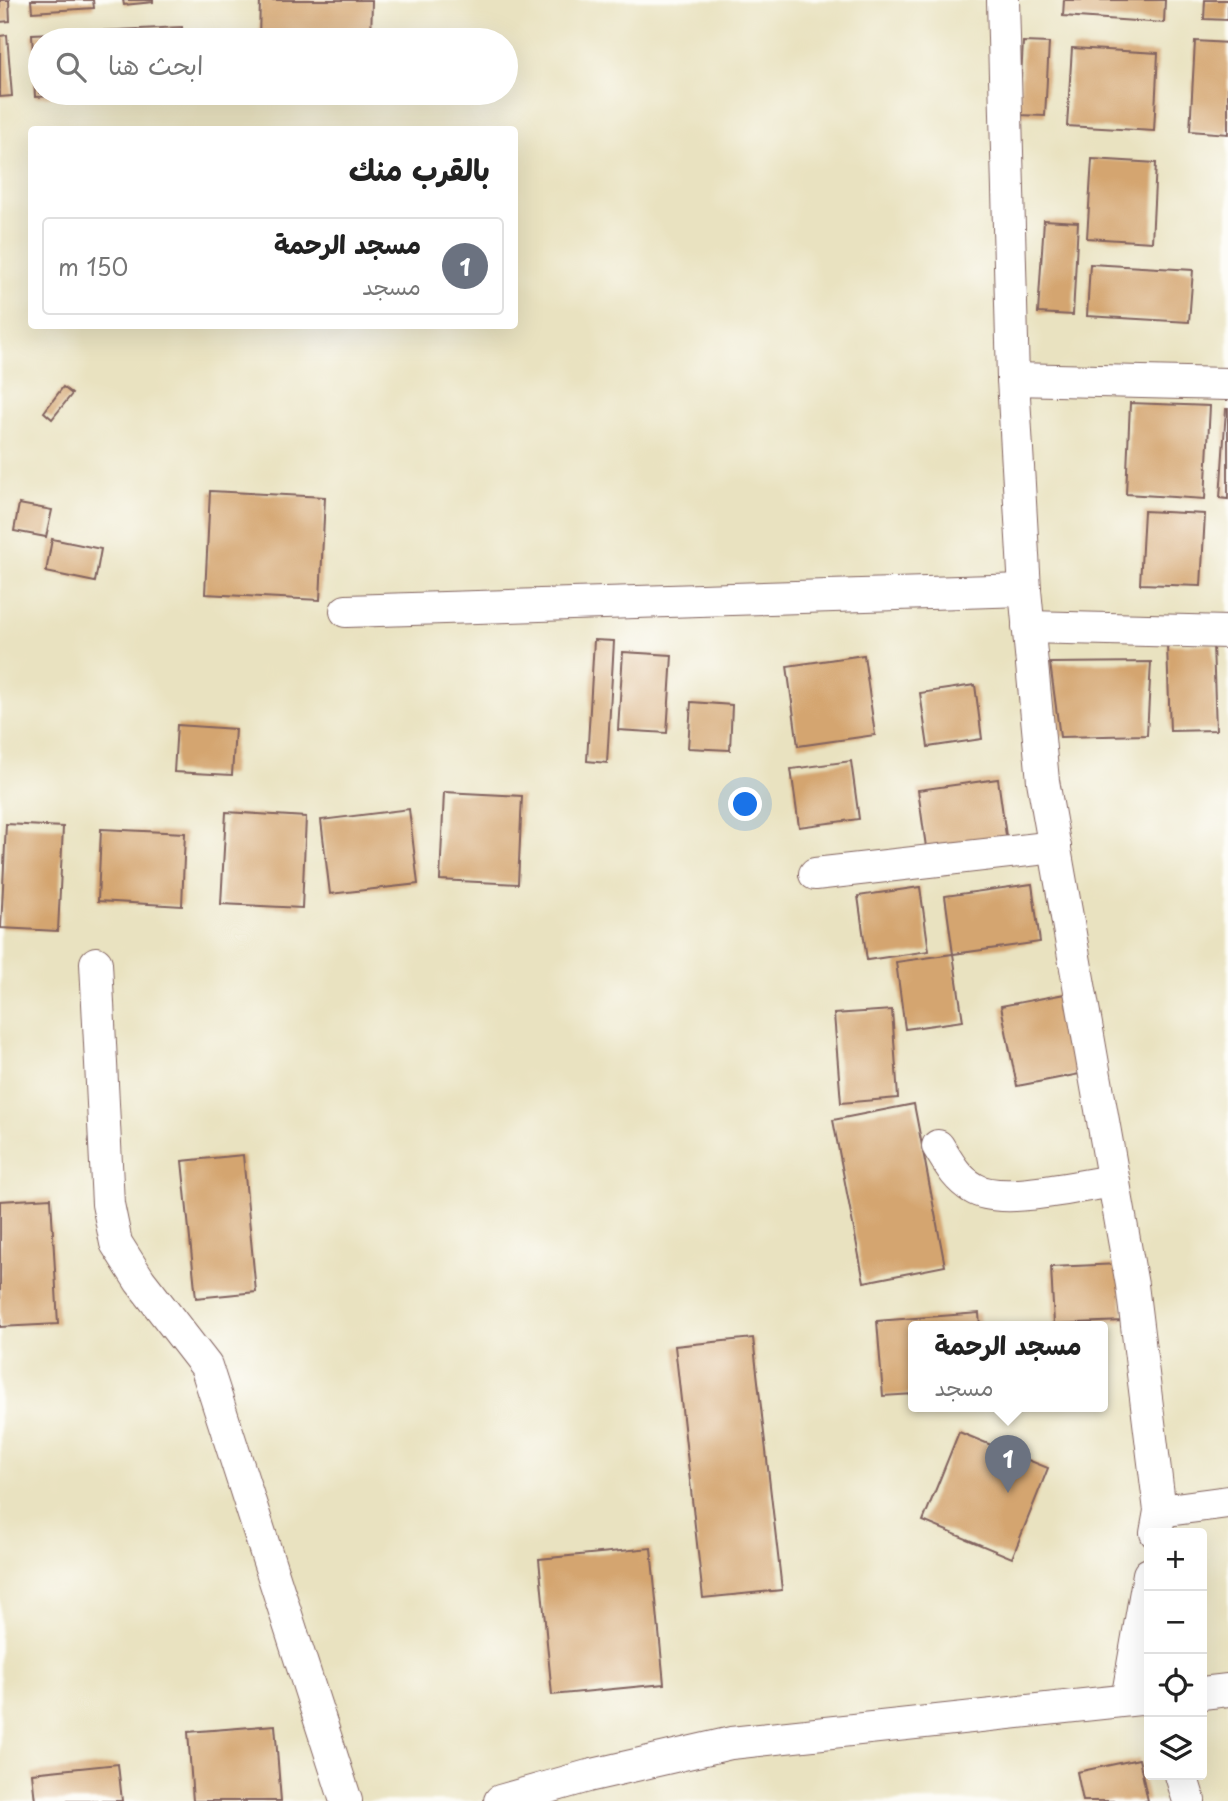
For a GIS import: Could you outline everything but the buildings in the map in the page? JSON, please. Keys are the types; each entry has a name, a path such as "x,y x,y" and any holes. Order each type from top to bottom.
{"street":[{"path":"1003,0 1013,379 1025,590 1043,781 1132,1284 1158,1522 1228,1502"},
{"path":"1013,379 1228,384"},
{"path":"346,611 1025,590"},
{"path":"1028,627 1228,632"},
{"path":"815,874 1055,847"},
{"path":"96,963 108,1204 116,1243 139,1281 206,1366 346,1801"},
{"path":"939,1146 954,1172 973,1189 995,1197 1114,1181"},
{"path":"500,1801 588,1776 731,1743 1138,1699 1148,1591"},
{"path":"1207,1692 1228,1690"},
{"path":"1183,1780 1189,1801"}],"place":[{"name":"مسجد الرحمة","path":"1008,1493"}]}
